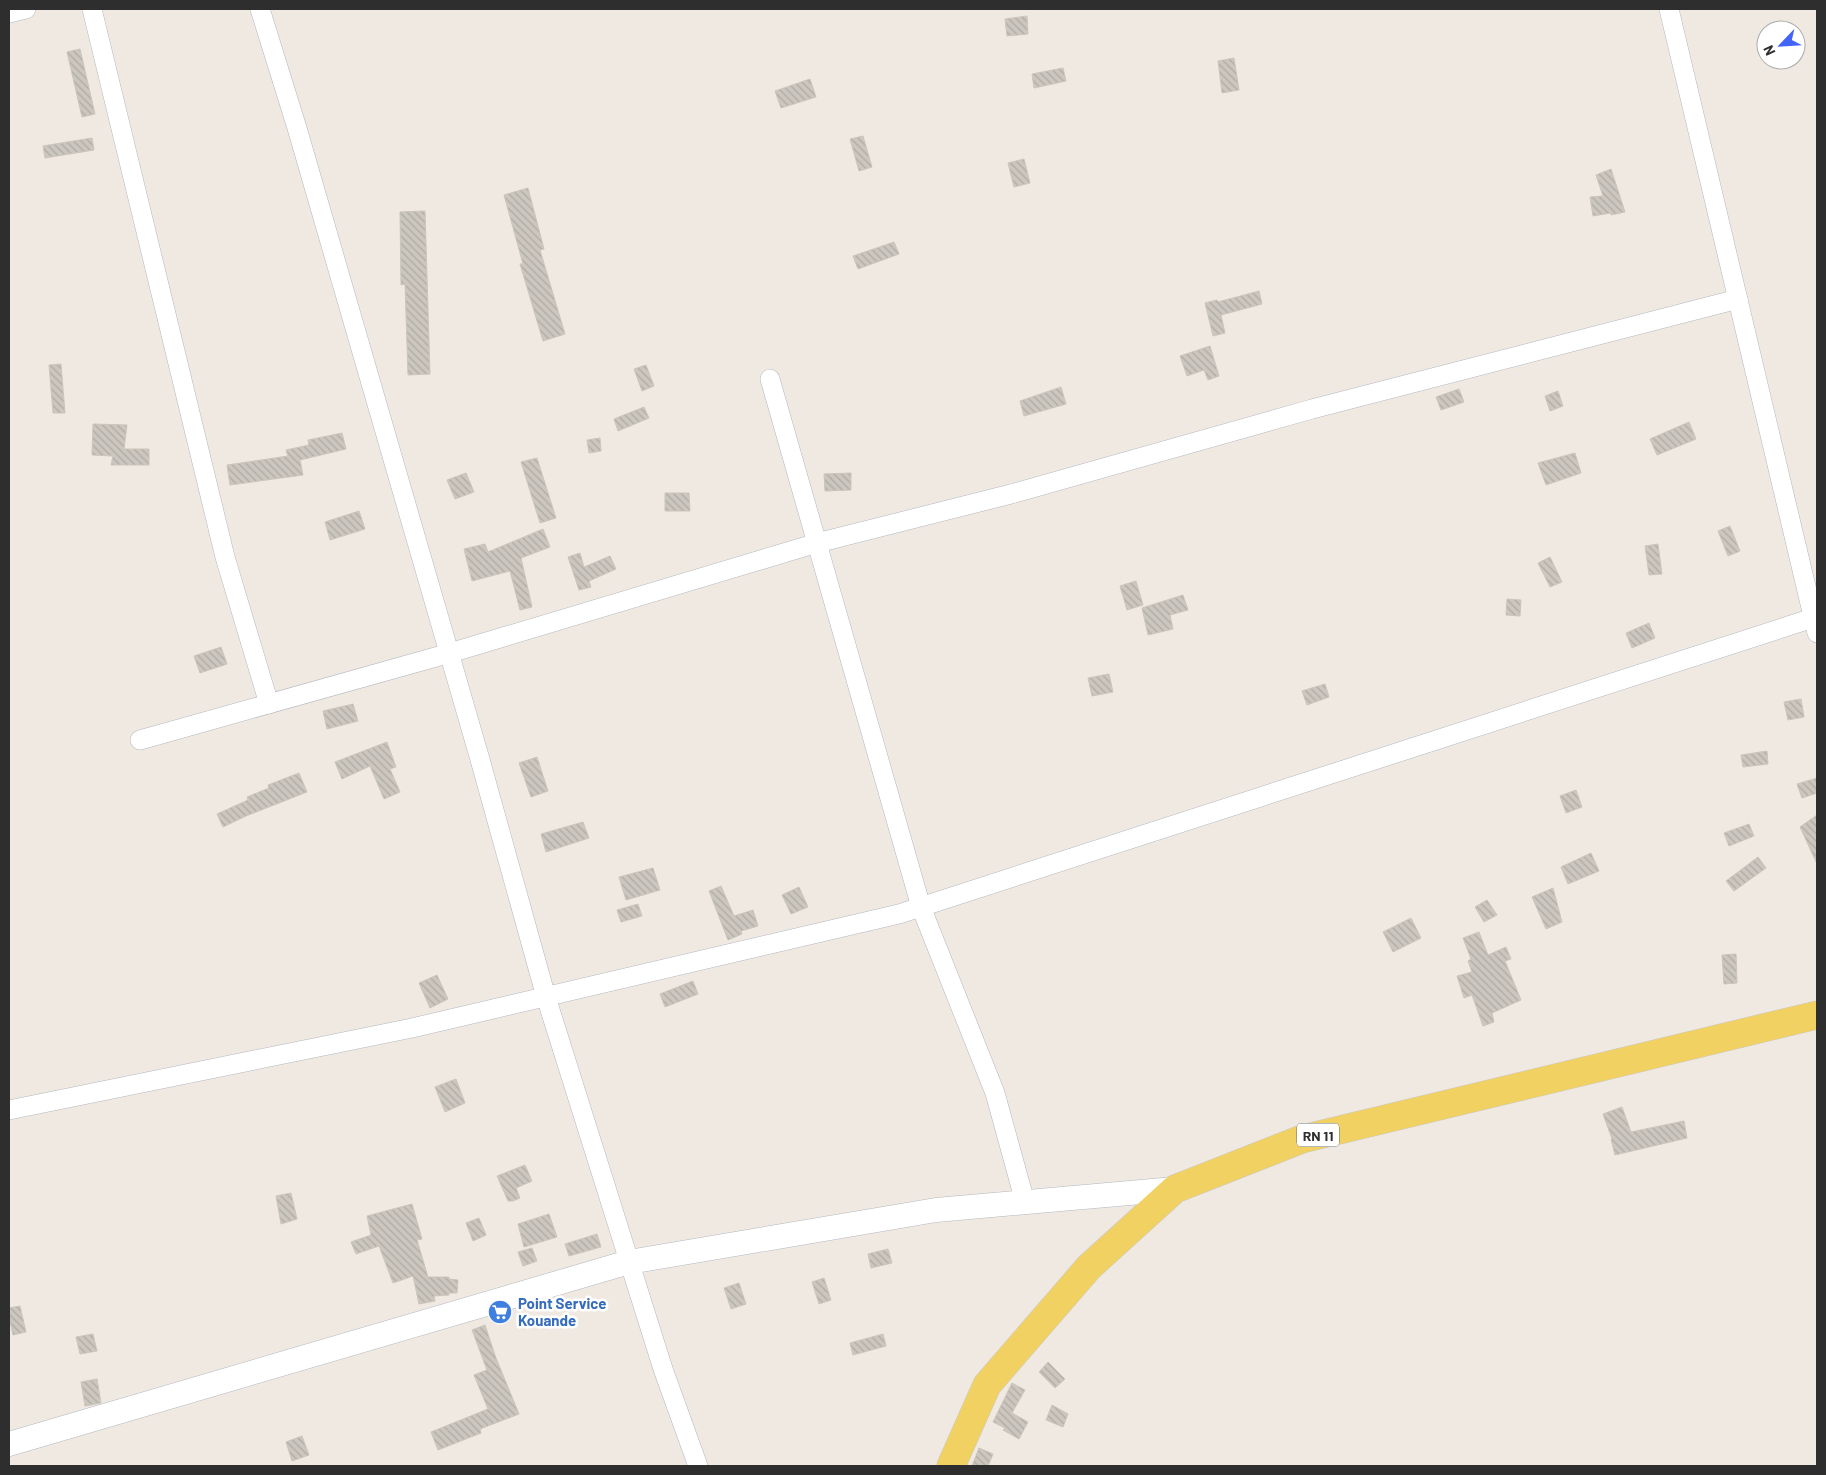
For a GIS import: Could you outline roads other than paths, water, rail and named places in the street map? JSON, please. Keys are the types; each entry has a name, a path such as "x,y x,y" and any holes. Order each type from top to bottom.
{"main road":[{"name":"RN 11","path":"951,1466 988,1385 1089,1267 1175,1189 1302,1139 1817,1014"}],"street":[{"path":"9,13 26,9"},
{"path":"92,9 225,557 269,704"},
{"path":"260,9 450,654 546,997 663,1369 698,1466"},
{"path":"9,1110 412,1028 899,914 1815,626 1669,9"},
{"path":"140,740 450,654 817,544 1011,494 1312,409 1738,299"},
{"path":"770,379 922,907 995,1093 1025,1202"},
{"path":"9,1444 630,1262 936,1210 1175,1189"}],"place":[{"name":"Point Service Kouande","path":"500,1312"}]}
